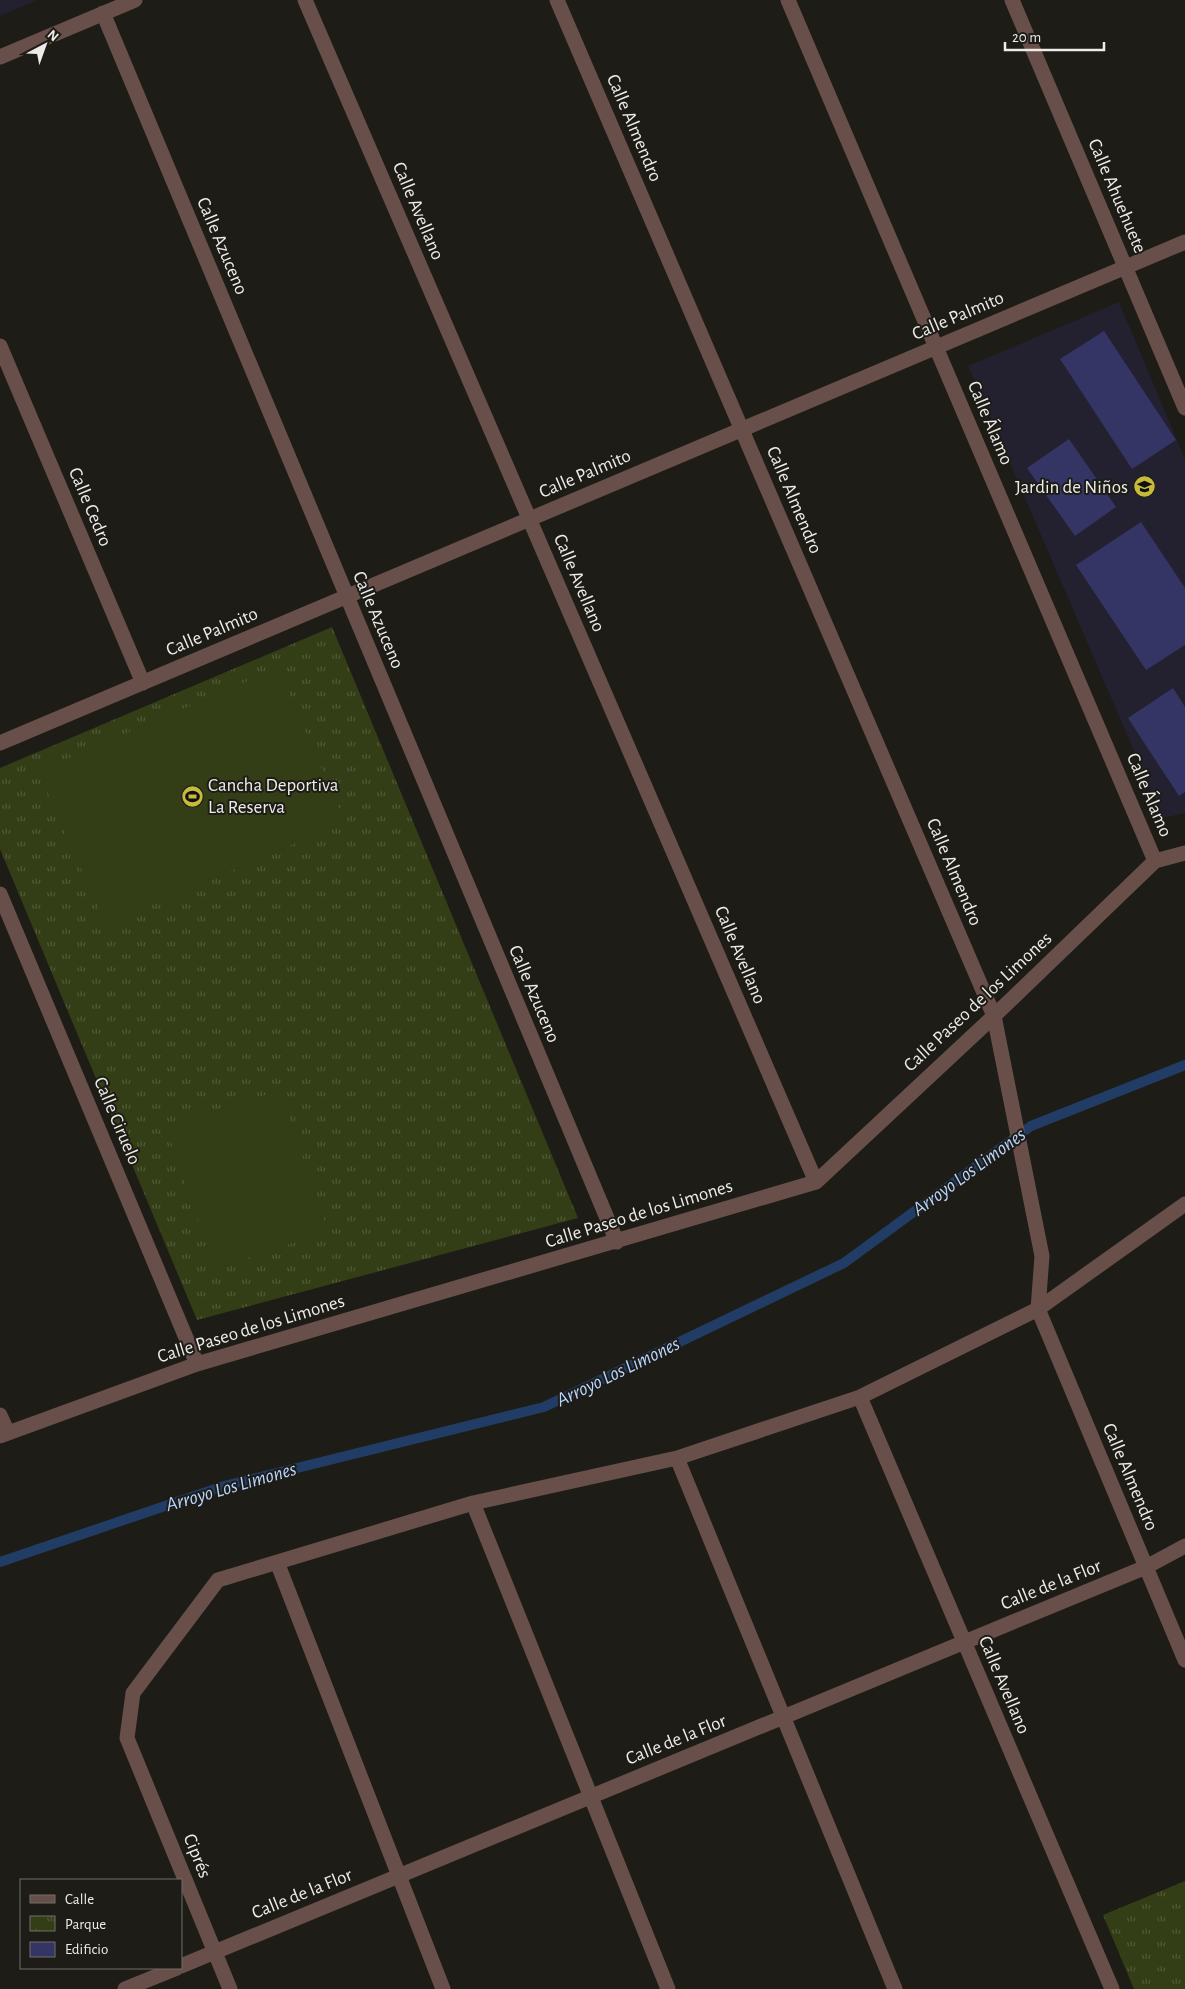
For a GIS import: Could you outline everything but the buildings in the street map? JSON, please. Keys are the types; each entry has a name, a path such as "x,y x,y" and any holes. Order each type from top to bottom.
{"street":[{"path":"0,57 135,0"},
{"name":"Calle Avellano","path":"305,0 816,1182"},
{"name":"Calle Almendro","path":"557,0 994,1016 1006,1081 1032,1196 1042,1256 1038,1309 1185,1660"},
{"name":"Calle Álamo","path":"788,0 1155,861"},
{"name":"Calle Ahuehuete","path":"1012,0 1185,408"},
{"name":"Calle Azuceno","path":"103,13 617,1242"},
{"name":"Calle Palmito","path":"0,743 1185,242"},
{"name":"Calle Cedro","path":"0,346 143,682"},
{"name":"Calle Paseo de los Limones","path":"4,1435 197,1364 816,1182 994,1016 1155,861 1185,853"},
{"name":"Calle Ciruelo","path":"0,894 197,1364"},
{"path":"443,1989 277,1562 473,1503 677,1458 860,1397 1038,1309 1185,1204"},
{"name":"Calle Avellano","path":"860,1397 1112,1989"},
{"path":"0,1415 4,1435"},
{"path":"677,1458 895,1989"},
{"path":"473,1503 668,1989"},
{"name":"Calle de la Flor","path":"182,1966 1146,1567 1185,1546"},
{"name":"Ciprés","path":"230,1989 127,1738 133,1693 218,1580 277,1562"},
{"path":"125,1989 174,1969"}],"shaded area":[{"path":"0,0 37,0 0,16"},
{"path":"1119,302 1185,459 1185,813 1163,818 968,366"}],"green space":[{"path":"332,627 578,1218 197,1320 0,849 0,768"},
{"name":"Cancha Deportiva La Reserva","path":"278,668 345,822 106,925 38,771"},
{"path":"280,1090 328,1231 215,1269 166,1128"},
{"path":"1185,1881 1185,1989 1134,1989 1103,1915"}],"waterway":[{"name":"Arroyo Los Limones","path":"0,1562 224,1486 544,1407 844,1263 1031,1126 1185,1065"}],"place":[{"name":"Jardin de Niños","path":"1144,487"},
{"name":"Cancha Deportiva La Reserva","path":"192,796"}]}
